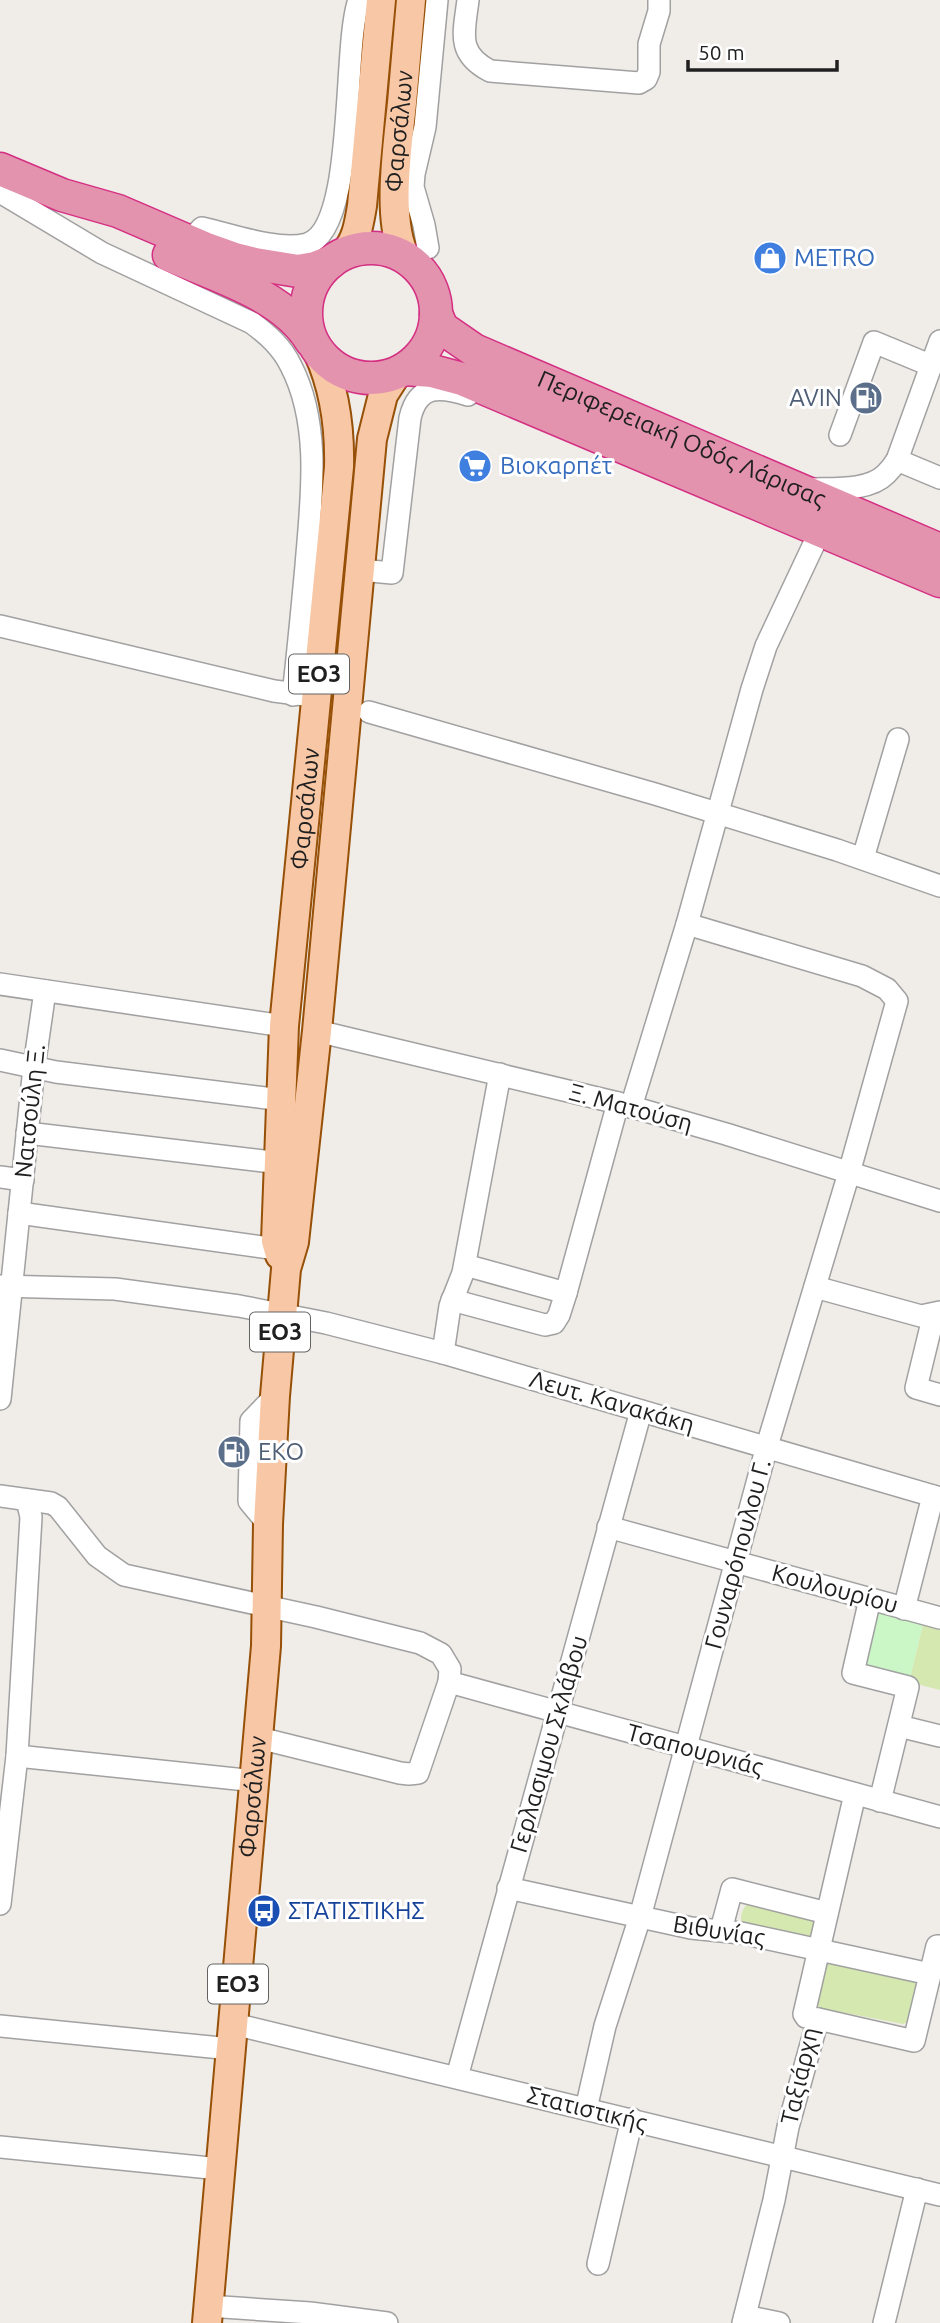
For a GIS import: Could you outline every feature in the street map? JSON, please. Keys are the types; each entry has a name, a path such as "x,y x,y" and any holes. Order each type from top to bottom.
{"highway":[{"path":"0,169 62,195 195,235 235,259 274,268 298,271 316,268 366,248 398,254 418,254 423,274 433,293 436,314"},
{"path":"62,195 107,228 270,301 298,323 315,348 340,371 359,377 378,378 401,371"},
{"name":"ΕΟ3","path":"315,348 306,317 307,299 314,281 338,257"},
{"name":"ΕΟ3","path":"401,371 425,349 433,332 436,314"},
{"name":"Περιφερειακή Οδός Λάρισας","path":"436,314 442,328 474,350 940,550"},
{"name":"Περιφερειακή Οδός Λάρισας","path":"401,371 446,373 510,405 940,581"}],"main road":[{"name":"Φαρσάλων","path":"338,257 352,246 362,206 381,0"},
{"name":"Φαρσάλων","path":"411,0 405,187 399,238 402,251 418,254"},
{"name":"Φαρσάλων","path":"207,2314 266,1646 268,1524 281,1314 279,1163 284,1026 305,695 339,467 340,430 330,382 315,348"},
{"name":"Φαρσάλων","path":"281,1259 294,1241 317,1031 373,432 383,395 401,371"}],"street":[{"path":"195,235 287,246 308,244 323,233 332,214 339,183 353,23 359,0"},
{"path":"405,187 414,174 425,127 436,8 467,9 464,38 470,57 490,71 639,83 646,79 649,72 649,44 659,11 659,0"},
{"path":"0,192 102,253 252,323 281,349 299,384 308,421 311,468 305,695 0,626"},
{"path":"798,490 855,487 885,475 897,460 940,341"},
{"path":"840,435 874,342 932,366"},
{"path":"360,570 392,573 410,418 418,398 429,390 457,392 510,405 814,544 940,597"},
{"path":"897,460 940,478"},
{"path":"452,1300 545,1325 551,1325 557,1320 625,1105 687,923 766,646 814,544"},
{"path":"369,712 630,786 863,858 940,886"},
{"path":"863,858 898,739"},
{"name":"Γουναρόπουλου Γ.","path":"586,2109 605,2026 640,1917 767,1446 816,1287 897,1001 887,989 862,976 687,923"},
{"path":"0,984 284,1026"},
{"name":"Νατσούλη Ξ.","path":"0,1399 6,1286 19,1213 45,991"},
{"name":"Ξ. Ματούση","path":"317,1031 625,1105 940,1201"},
{"path":"0,1060 68,1074 282,1100"},
{"path":"443,1353 452,1300 465,1265 500,1074"},
{"path":"27,1133 279,1163"},
{"path":"0,1177 23,1180"},
{"path":"19,1213 281,1259"},
{"path":"465,1265 566,1293"},
{"name":"Λευτ. Κανακάκη","path":"6,1286 115,1289 281,1314 443,1353 937,1497"},
{"path":"816,1287 921,1315 937,1313 916,1388 940,1395"},
{"name":"Γερλασιμου Σκλάβου","path":"457,2077 641,1411"},
{"path":"0,1496 51,1503 58,1507 97,1556 124,1575 267,1605 420,1643 441,1654 450,1669 449,1682 418,1773 400,1773 259,1738"},
{"path":"904,1609 937,1497"},
{"path":"0,1904 18,1756 31,1517 27,1500"},
{"name":"Κουλουρίου","path":"608,1527 940,1618"},
{"path":"870,1599 853,1673 908,1687 880,1801"},
{"name":"Τσαπουρνιάς","path":"449,1682 940,1817"},
{"path":"898,1726 940,1736"},
{"path":"18,1756 256,1782"},
{"name":"Ταξιάρχη","path":"744,2319 818,2019 806,2017 804,2014 855,1794"},
{"name":"Βιθυνίας","path":"508,1888 691,1928 722,1930 930,1974"},
{"path":"722,1930 732,1889 827,1913"},
{"path":"818,2019 914,2041 937,1946 940,1947"},
{"name":"Στατιστικής","path":"0,2026 233,2037 457,2077 940,2195"},
{"path":"598,2264 632,2119"},
{"path":"0,2147 220,2169"},
{"path":"884,2323 917,2189"},
{"path":"207,2314 387,2323"},
{"path":"744,2319 779,2323"}],"green space":[{"path":"876,1610 923,1624 909,1682 862,1669"},
{"path":"923,1624 940,1628 940,1690 909,1682"},
{"path":"749,1902 815,1921 813,1938 742,1923 742,1912"},
{"path":"829,1960 915,1980 917,1985 908,2022 903,2024 820,2008 815,2003 824,1965"}],"place":[{"name":"METRO","path":"770,258"},
{"name":"AVIN","path":"866,398"},
{"name":"Βιοκαρπέτ","path":"475,466"},
{"name":"EKO","path":"234,1452"},
{"name":"ΣΤΑΤΙΣΤΙΚΗΣ","path":"264,1911"}]}
